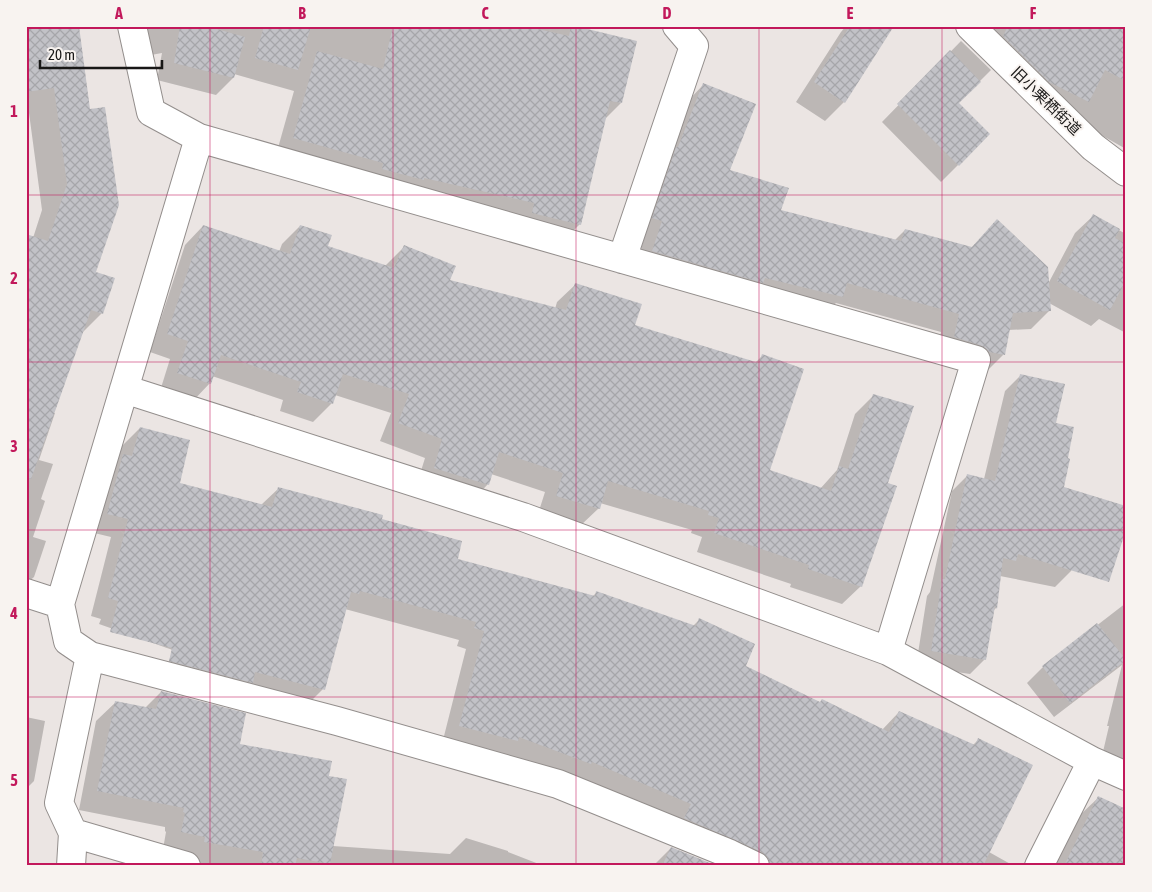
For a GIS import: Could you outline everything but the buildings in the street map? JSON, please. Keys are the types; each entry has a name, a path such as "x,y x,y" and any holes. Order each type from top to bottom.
{"street":[{"path":"132,26 151,112 199,138 976,360 888,651"},
{"path":"622,259 694,46 677,26"},
{"name":"旧小栗栖街道","path":"970,26 1094,147 1126,172"},
{"path":"199,138 60,604 68,641 90,656 337,721 558,784 755,866"},
{"path":"124,389 523,517 888,651 1092,761 1126,776"},
{"path":"26,593 60,604"},
{"path":"70,866 74,833 59,803 90,656"},
{"path":"1038,866 1092,761"},
{"path":"74,833 186,866"}]}
